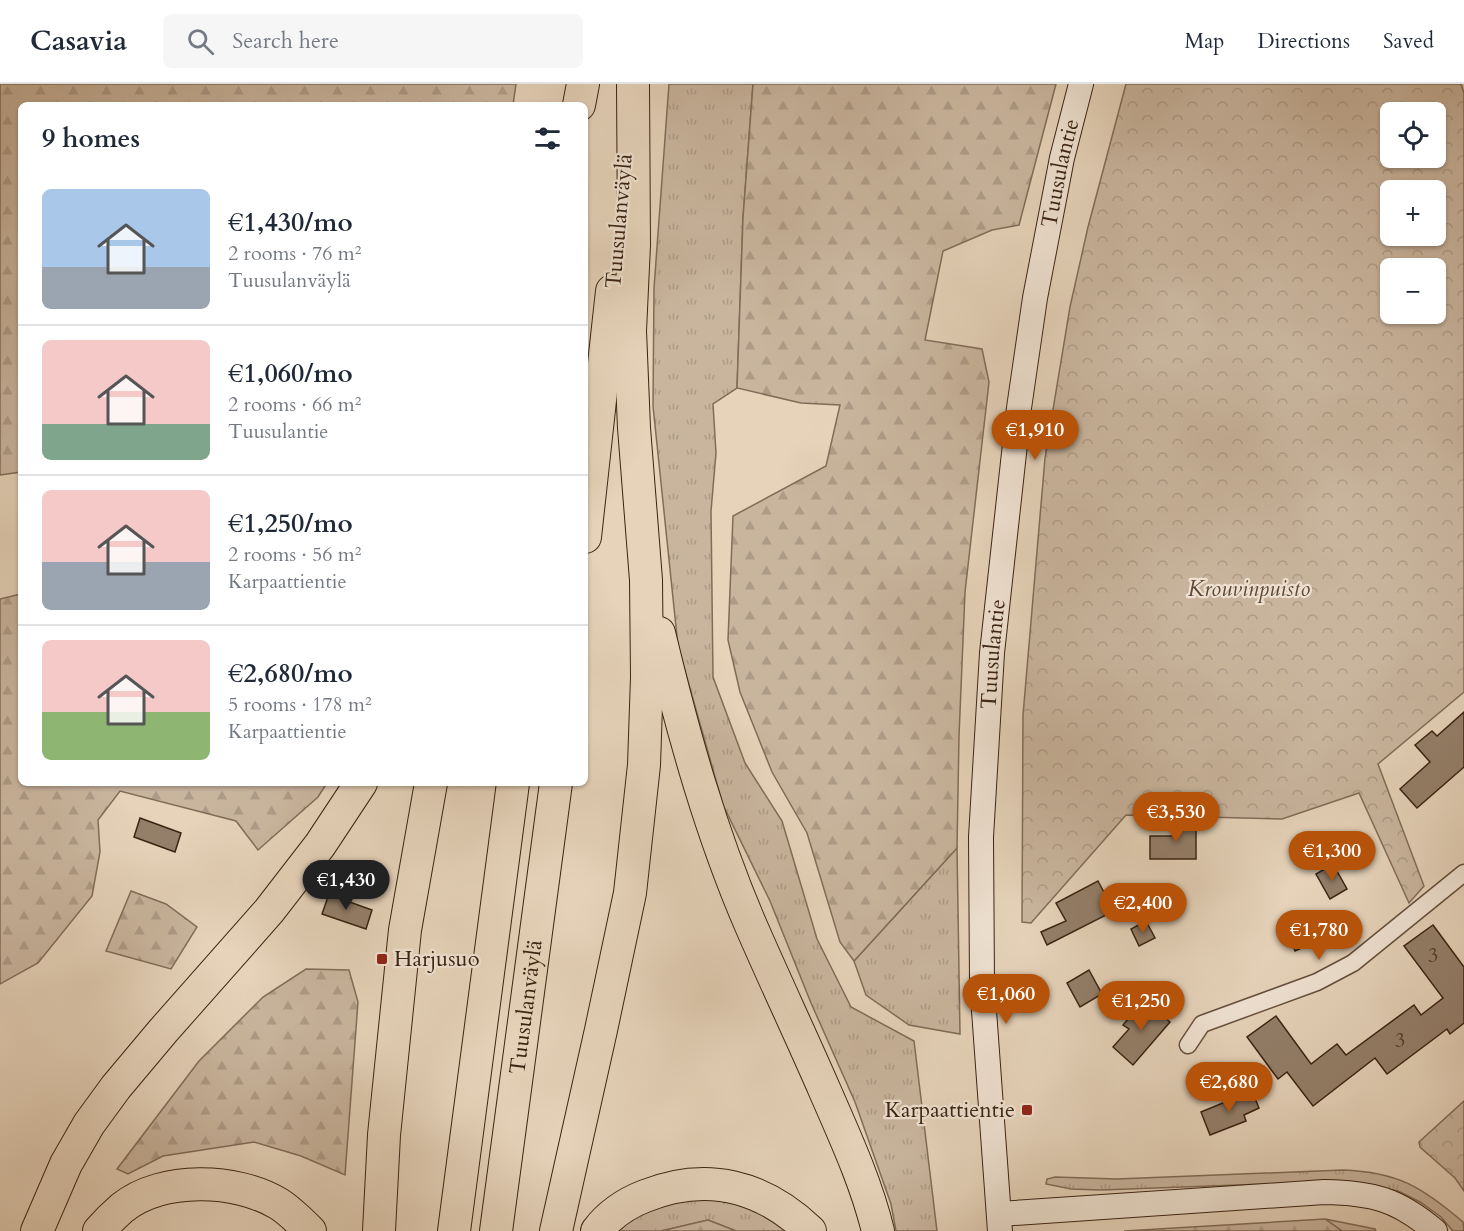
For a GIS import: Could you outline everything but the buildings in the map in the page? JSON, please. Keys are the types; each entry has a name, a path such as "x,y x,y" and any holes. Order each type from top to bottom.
{"highway":[{"path":"580,102 585,84"},
{"path":"585,84 585,102"},
{"path":"555,1231 630,893 644,765 647,677 646,580 634,428 630,331 634,245 632,84"},
{"name":"Tuusulanväylä","path":"588,510 618,240 632,84"},
{"path":"646,580 666,663 715,836 751,926 852,1150 870,1198 878,1231"},
{"path":"37,1231 66,1164 89,1124 116,1087 269,911 320,845 359,786"},
{"path":"379,1231 384,1135 405,930 430,786"},
{"name":"Tuusulanväylä","path":"454,1231 513,786"},
{"name":"Tuusulanväylä","path":"496,1231 556,786"},
{"path":"597,1231 628,1203 662,1189 696,1183 730,1186 764,1197 792,1213 810,1231"},
{"path":"99,1231 123,1207 155,1191 184,1184 215,1185 247,1190 278,1204 310,1231"}],"main road":[{"name":"Tuusulantie","path":"999,1222 982,961 981,837 992,654 1019,408 1035,298 1062,158 1080,84"},
{"path":"999,1222 1313,1192 1350,1192 1375,1196 1394,1203 1415,1214 1435,1231"}],"street":[{"path":"1188,1045 1202,1024 1317,982 1353,963 1464,873"}],"green space":[{"path":"0,84 516,84 513,102 18,102 18,472 0,475"},
{"path":"669,84 753,84 743,218 737,388 713,404 716,453 711,511 713,677 745,763 782,821 817,939 851,1007 914,1041 937,1231 896,1231 891,1204 855,1102 811,1003 770,901 723,805 678,646 653,406 654,288"},
{"path":"753,84 1056,84 1019,225 992,230 943,251 925,340 982,349 989,382 965,592 957,848 854,961 840,942 807,833 772,772 740,692 728,640 733,516 826,466 840,405 801,403 737,388 743,218"},
{"name":"Krouvinpuisto","path":"1126,84 1461,84 1464,93 1464,692 1378,764 1424,886 1409,903 1359,793 1282,819 1126,815 1031,923 1022,922 1023,715 1045,458 1070,307 1088,227"},
{"path":"18,595 18,786 325,786 318,797 258,850 236,821 120,791 98,820 100,852 92,896 38,963 0,984 0,599"},
{"path":"957,848 960,1034 909,1025 866,995 854,961"},
{"path":"131,891 166,904 197,927 171,969 106,951"},
{"path":"306,969 349,970 358,1002 345,1175 301,1156 254,1142 163,1156 128,1174 117,1169 199,1061 263,997"},
{"path":"1464,1101 1464,1191 1455,1178 1420,1147 1419,1142"},
{"path":"1343,1170 1379,1174 1422,1191 1463,1222 1464,1231 1453,1231 1441,1217 1420,1202 1398,1191 1344,1181 1101,1190 1071,1189 1046,1184 1047,1179 1055,1177 1117,1179"},
{"path":"730,1195 797,1231 736,1231 708,1220 661,1231 609,1231 655,1201"},
{"path":"1325,1219 1375,1229 1376,1231 1342,1231"},
{"path":"1325,1219 1342,1231 1124,1231"},
{"path":"708,1220 736,1231 661,1231"}],"place":[{"name":"Harjusuo","path":"382,959"},
{"name":"Karpaattientie","path":"1027,1110"}]}
